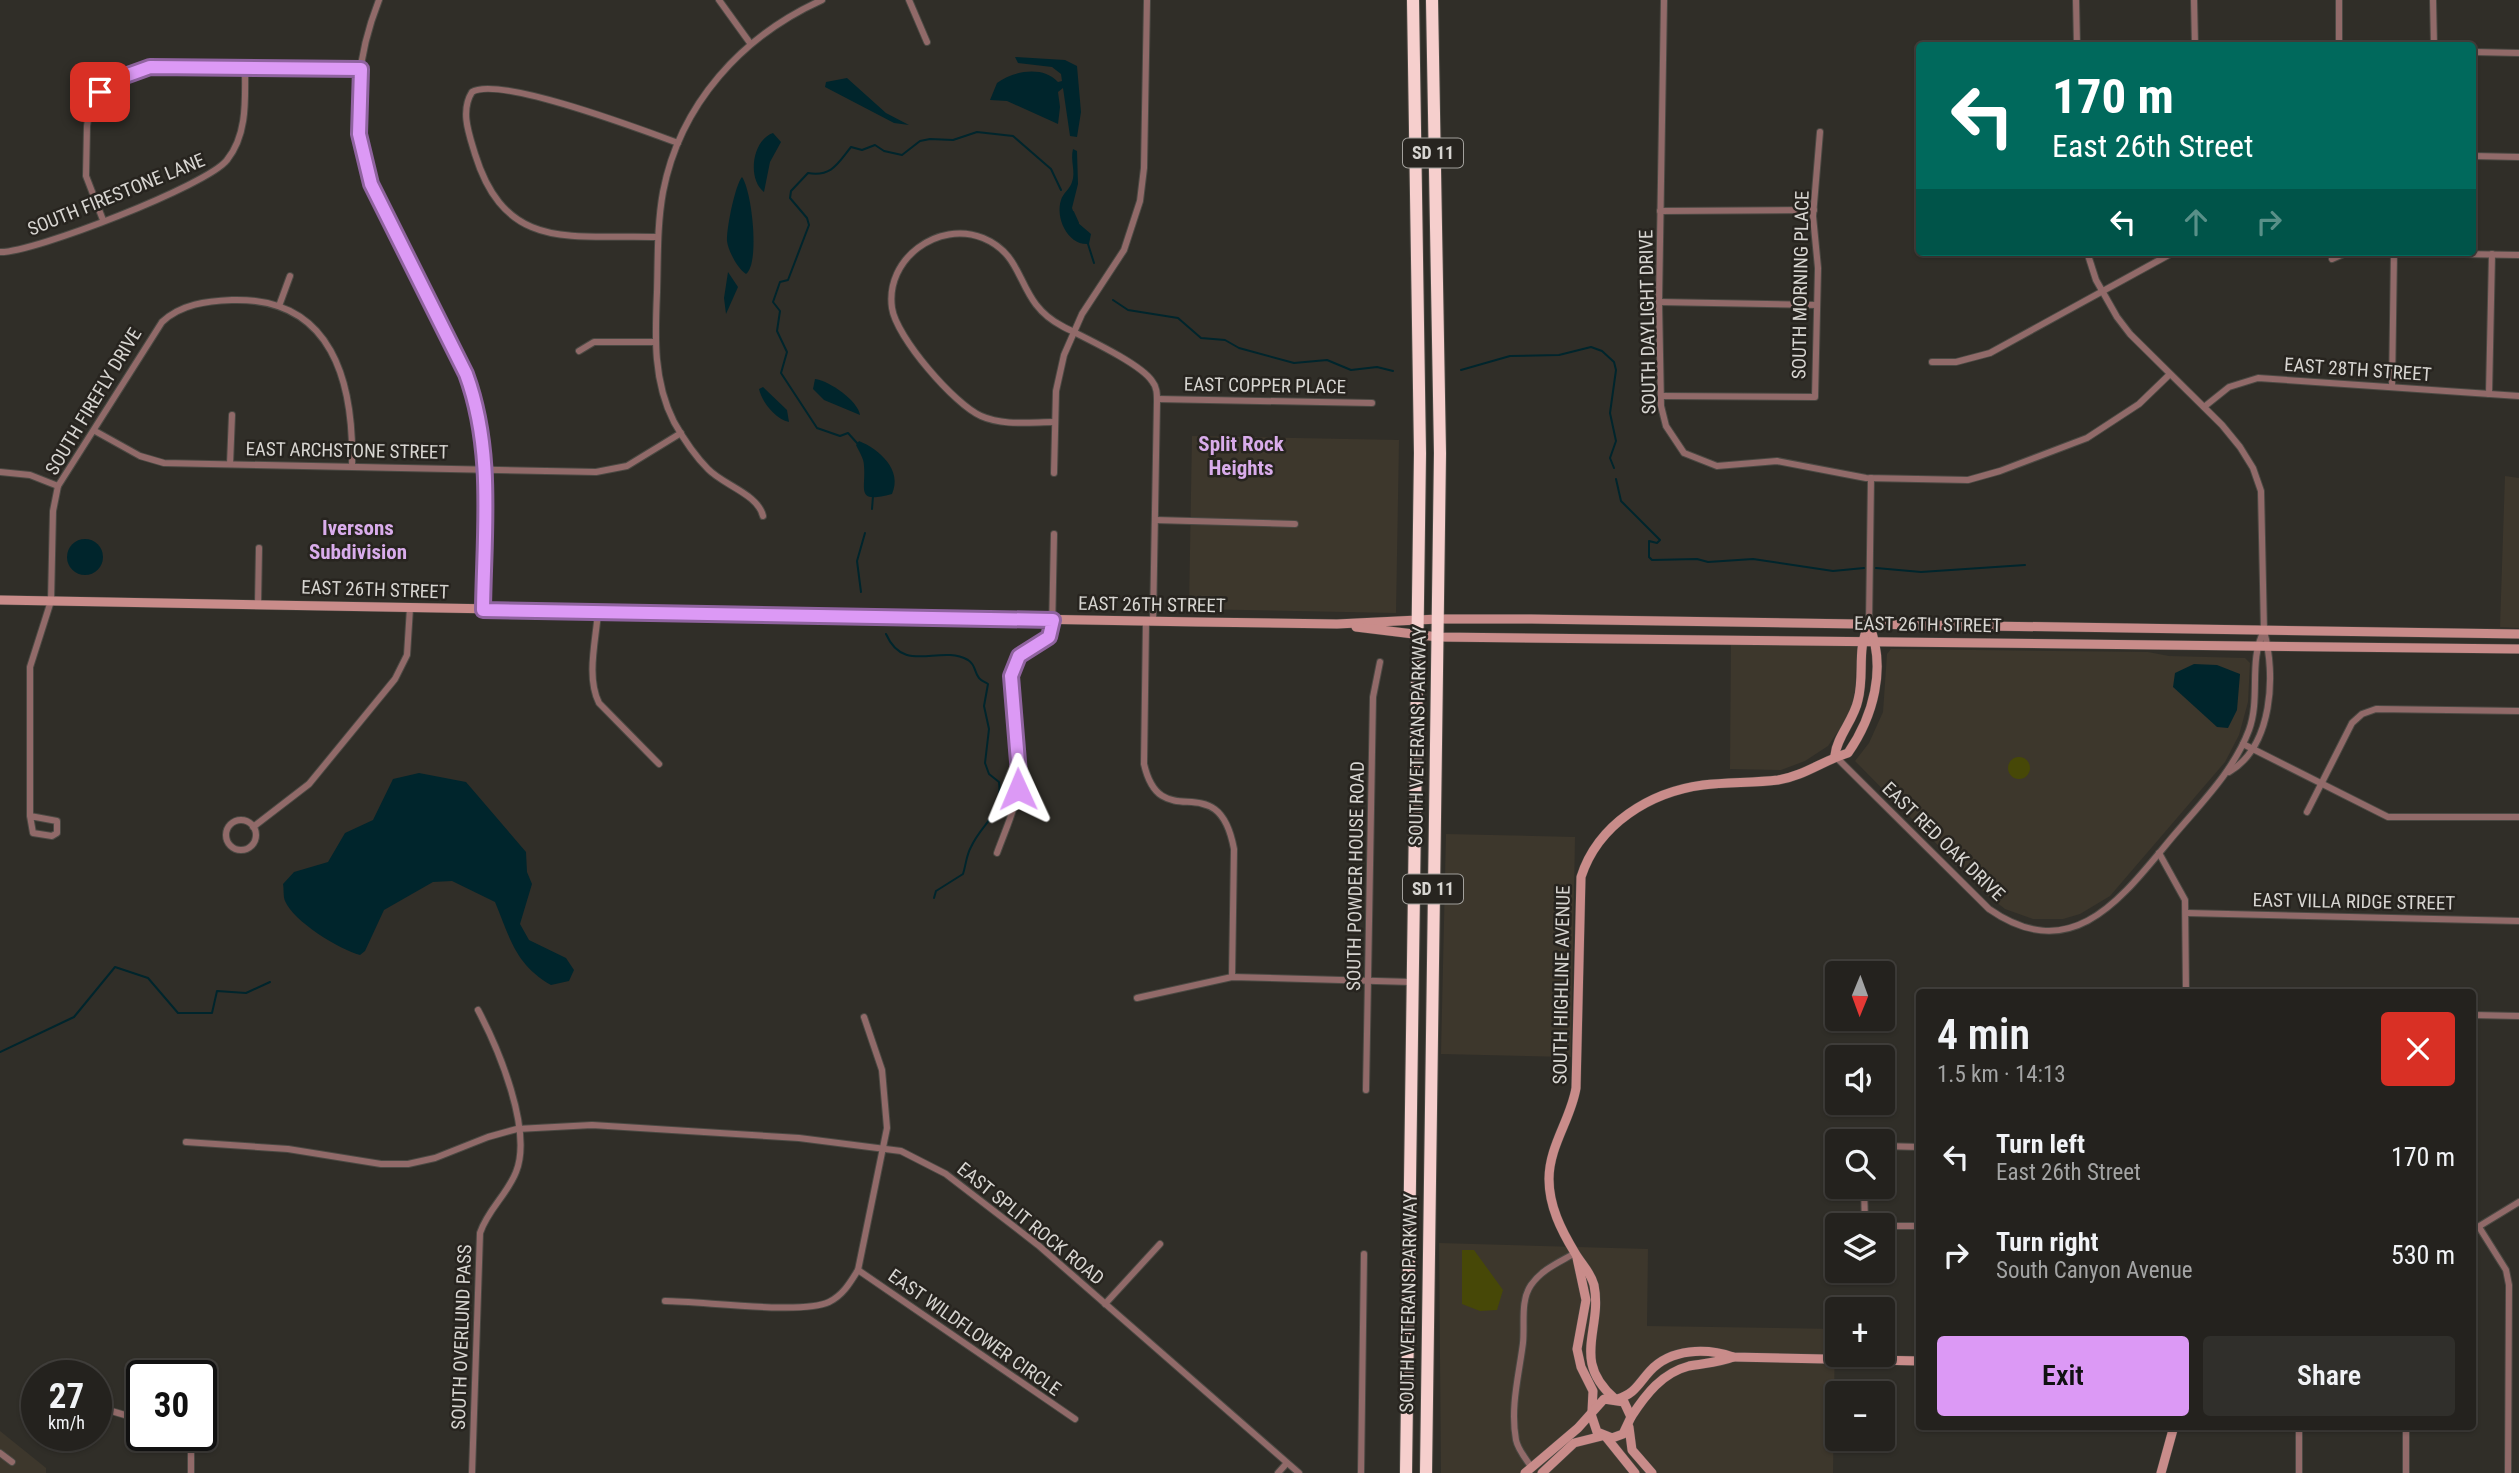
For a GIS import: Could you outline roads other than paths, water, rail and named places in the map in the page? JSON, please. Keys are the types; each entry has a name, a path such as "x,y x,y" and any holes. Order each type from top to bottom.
{"highway":[{"name":"SOUTH VETERANS PARKWAY","path":"1406,1473 1420,391 1413,0"},
{"name":"SOUTH VETERANS PARKWAY","path":"1426,1473 1440,385 1432,0"}],"main road":[{"name":"EAST 26TH STREET","path":"0,600 1150,622 1337,624 1438,619 2519,634"},
{"name":"EAST 26TH STREET","path":"1337,624 1438,637 2519,649"},
{"name":"SOUTH HIGHLINE AVENUE","path":"1835,755 1836,746 1849,726 1858,703 1861,640 1869,625"},
{"name":"SOUTH HIGHLINE AVENUE","path":"1591,1413 1593,1391 1581,1367 1577,1349 1586,1300 1576,1255 1554,1213 1549,1176 1555,1146 1571,1111 1576,1087 1581,877 1586,861 1601,836 1619,821 1663,795 1700,785 1778,780 1804,774 1835,755 1848,754 1869,717 1875,684 1876,641 1869,625"},
{"name":"SOUTH HIGHLINE AVENUE","path":"1576,1255 1589,1269 1595,1295 1588,1348 1590,1360 1602,1386 1616,1399"},
{"path":"1529,1470 1604,1399 1616,1399 1636,1391 1649,1372 1672,1357 1704,1351 1733,1357 1916,1360"},
{"path":"1652,1473 1632,1450 1629,1427 1631,1417 1645,1397 1668,1374 1687,1367 1716,1364 1733,1357"},
{"path":"1616,1399 1628,1406 1631,1417"},
{"path":"1591,1413 1593,1427 1635,1473"},
{"path":"1542,1473 1574,1443 1617,1437 1629,1427"},
{"path":"2161,1473 2174,1430"}],"street":[{"path":"379,0 361,69 358,111 363,159 382,210 466,374 482,428 485,469 483,610"},
{"path":"719,0 750,43"},
{"path":"762,516 757,504 708,469 681,433 662,392 655,342 658,237 663,193 678,144 708,89 750,43 786,18 822,0"},
{"path":"909,0 927,42"},
{"path":"1054,473 1058,379 1073,332 1124,250 1140,201 1144,168 1146,0"},
{"name":"SOUTH DAYLIGHT DRIVE","path":"1664,0 1659,302 1661,396 1662,415 1671,436 1684,453 1694,460 1717,466 1777,461 1871,478 1958,480 2000,471 2098,431 2139,404 2170,374"},
{"path":"2076,0 2077,42"},
{"path":"2194,0 2194,42"},
{"path":"2339,0 2339,42"},
{"path":"2433,0 2434,42"},
{"path":"2476,52 2519,53"},
{"path":"103,220 86,176 90,107 100,92 114,80 150,67 361,69"},
{"name":"SOUTH FIRESTONE LANE","path":"0,252 27,248 103,220 197,183 219,169 240,137 246,67"},
{"path":"658,237 545,232 518,223 499,203 477,159 466,118 467,104 472,92 490,87 566,105 678,144"},
{"name":"SOUTH MORNING PLACE","path":"1661,396 1815,397 1817,305 1814,210 1820,132"},
{"path":"2476,156 2519,157"},
{"path":"1660,211 1814,210"},
{"path":"1055,422 997,421 979,415 964,405 900,332 892,307 895,281 907,257 926,242 944,235 972,234 1006,253 1034,304 1046,316 1147,374 1154,383 1157,398 1155,520 1144,764 1148,779 1156,792 1167,800 1211,805 1223,814 1231,830 1234,849 1232,977"},
{"path":"2476,254 2519,255"},
{"path":"2489,394 2492,254"},
{"path":"2088,256 2102,292 2130,334 2241,447 2261,491 2264,631"},
{"path":"1932,362 1956,362 1990,353 2167,256"},
{"path":"2332,259 2340,256"},
{"path":"2392,387 2394,256"},
{"path":"279,306 290,276"},
{"name":"SOUTH FIREFLY DRIVE","path":"30,816 30,670 37,639 51,601 53,511 58,486 95,430 154,330 168,316 193,305 215,301 249,301 279,306 318,332 338,361 351,410 352,466"},
{"path":"1659,302 1817,305"},
{"path":"579,351 594,342 655,342"},
{"name":"EAST 28TH STREET","path":"2204,407 2229,387 2258,378 2519,396"},
{"name":"EAST COPPER PLACE","path":"1157,398 1372,402"},
{"path":"230,464 232,415"},
{"name":"EAST ARCHSTONE STREET","path":"95,430 152,461 613,470 636,461 681,433"},
{"path":"0,472 30,475 58,486"},
{"name":"SOUTH HIGHLINE AVENUE","path":"1869,625 1871,478"},
{"path":"1155,520 1295,524"},
{"path":"997,853 1014,806 1019,774 1011,676 1019,656 1049,637 1053,620 1054,534"},
{"path":"258,604 260,548"},
{"path":"253,827 309,784 395,679 407,655 410,608"},
{"path":"598,612 593,675 595,695 599,703 659,764"},
{"name":"EAST RED OAK DRIVE","path":"2227,773 2242,744 2255,707 2257,646 2264,631"},
{"name":"EAST RED OAK DRIVE","path":"1835,755 1983,905 2018,925 2039,930 2063,930 2089,921 2115,904 2227,773 2253,750 2266,714 2268,646 2264,631"},
{"name":"SOUTH POWDER HOUSE ROAD","path":"1366,1090 1373,697 1380,662"},
{"path":"2307,812 2352,723 2362,714 2376,709 2519,711"},
{"path":"2242,744 2388,817 2519,817"},
{"path":"30,816 57,821 57,834 52,836 33,833 30,816"},
{"path":"245,820 253,827 254,841 248,848 238,849 229,844 226,834 233,822 245,820"},
{"path":"2159,853 2176,881 2187,914 2186,989"},
{"name":"EAST VILLA RIDGE STREET","path":"2187,914 2519,921"},
{"path":"1137,998 1232,977 1412,982"},
{"name":"SOUTH OVERLUND PASS","path":"472,1473 480,1233 490,1209 516,1173 520,1149 505,1067 478,1010"},
{"path":"2476,1015 2519,1016"},
{"path":"666,1301 805,1307 838,1297 858,1270 887,1128 884,1080 864,1017"},
{"name":"EAST SPLIT ROCK ROAD","path":"186,1142 288,1149 397,1165 435,1158 488,1137 517,1129 562,1125 799,1138 884,1148 912,1155 946,1174 1038,1244 1299,1473"},
{"path":"1895,1146 1916,1147"},
{"path":"2508,1473 2510,1285 2506,1270 2476,1229 2519,1202"},
{"path":"1895,1226 1916,1226"},
{"path":"1105,1304 1160,1244"},
{"path":"1361,1473 1364,1254"},
{"path":"1529,1470 1518,1447 1516,1434 1516,1375 1523,1345 1527,1292 1540,1275 1576,1255"},
{"name":"EAST WILDFLOWER CIRCLE","path":"858,1270 1074,1419"},
{"path":"2299,1473 2300,1430"},
{"path":"2406,1430 2406,1473"},
{"path":"191,1451 191,1473"},
{"path":"0,1453 12,1462"},
{"path":"1278,1473 1286,1464"}],"water":[{"path":"1015,57 1065,60 1077,66 1081,112 1077,137 1070,136 1063,88 1058,92 1058,124 1007,101 990,100 997,83 1011,75 1036,72 1044,73 1058,82 1062,81 1061,74 1052,67 1018,63"},
{"path":"847,78 886,113 909,125 894,123 825,87 826,82"},
{"path":"773,133 781,142 770,162 764,192 755,178 754,160 760,143"},
{"path":"1073,149 1077,151 1078,184 1072,208 1077,222 1091,234 1089,244 1069,236 1060,215 1061,200 1073,178"},
{"path":"742,177 749,197 754,243 753,257 746,274 734,259 727,241 732,208"},
{"path":"728,272 738,287 726,314 724,298"},
{"path":"815,379 842,392 860,415 824,400 813,389"},
{"path":"763,387 787,410 789,422 774,414 766,404 759,389"},
{"path":"859,441 874,449 892,469 895,485 892,494 872,497 865,493 864,463 856,445"},
{"path":"85,539 98,544 103,557 98,570 85,575 72,570 67,557 72,544"},
{"path":"2194,664 2217,665 2240,674 2237,710 2228,728 2217,727 2173,687 2175,673"},
{"path":"419,773 466,782 526,852 527,872 532,884 520,924 529,940 566,958 574,970 569,981 551,985 539,977 515,949 495,902 452,881 433,882 384,910 365,951 360,955 318,934 290,909 284,899 283,884 294,872 328,862 345,833 373,820 393,779"}],"waterway":[{"path":"857,443 848,433 840,436 817,428 781,373 787,352 777,331 780,311 773,302 780,282 788,280 809,225 807,218 790,198 791,191 808,173 823,173 834,168 851,147 862,150 875,145 884,151 902,155 920,141 953,140 977,132 1013,136 1051,169 1061,190"},
{"path":"1073,212 1078,223"},
{"path":"1088,244 1094,263"},
{"path":"1113,300 1128,310 1178,318 1201,338 1225,340 1239,348 1294,363 1327,360 1351,370 1377,367 1393,371"},
{"path":"1461,370 1510,356 1559,355 1591,347 1602,351 1614,362 1616,370 1610,413 1616,441 1610,458 1614,468"},
{"path":"1616,479 1621,501 1660,540 1657,543 1649,541 1649,557 1652,560 1697,559 1708,562 1753,559 1833,571 1864,568"},
{"path":"872,509 873,496"},
{"path":"861,592 857,561 865,533"},
{"path":"1876,568 1921,572 2025,565"},
{"path":"886,634 902,653 912,656 957,656 968,660 977,676 988,684 984,706 989,729 985,763 989,774 999,782 998,803 971,847 963,874 936,891 934,898"},
{"path":"0,1052 74,1017 115,967 148,978 178,1013 212,1013 217,991 246,993 270,982"}],"district":[{"name":"Split Rock Heights","path":"1241,456"},
{"name":"Iversons Subdivision","path":"358,540"}]}
